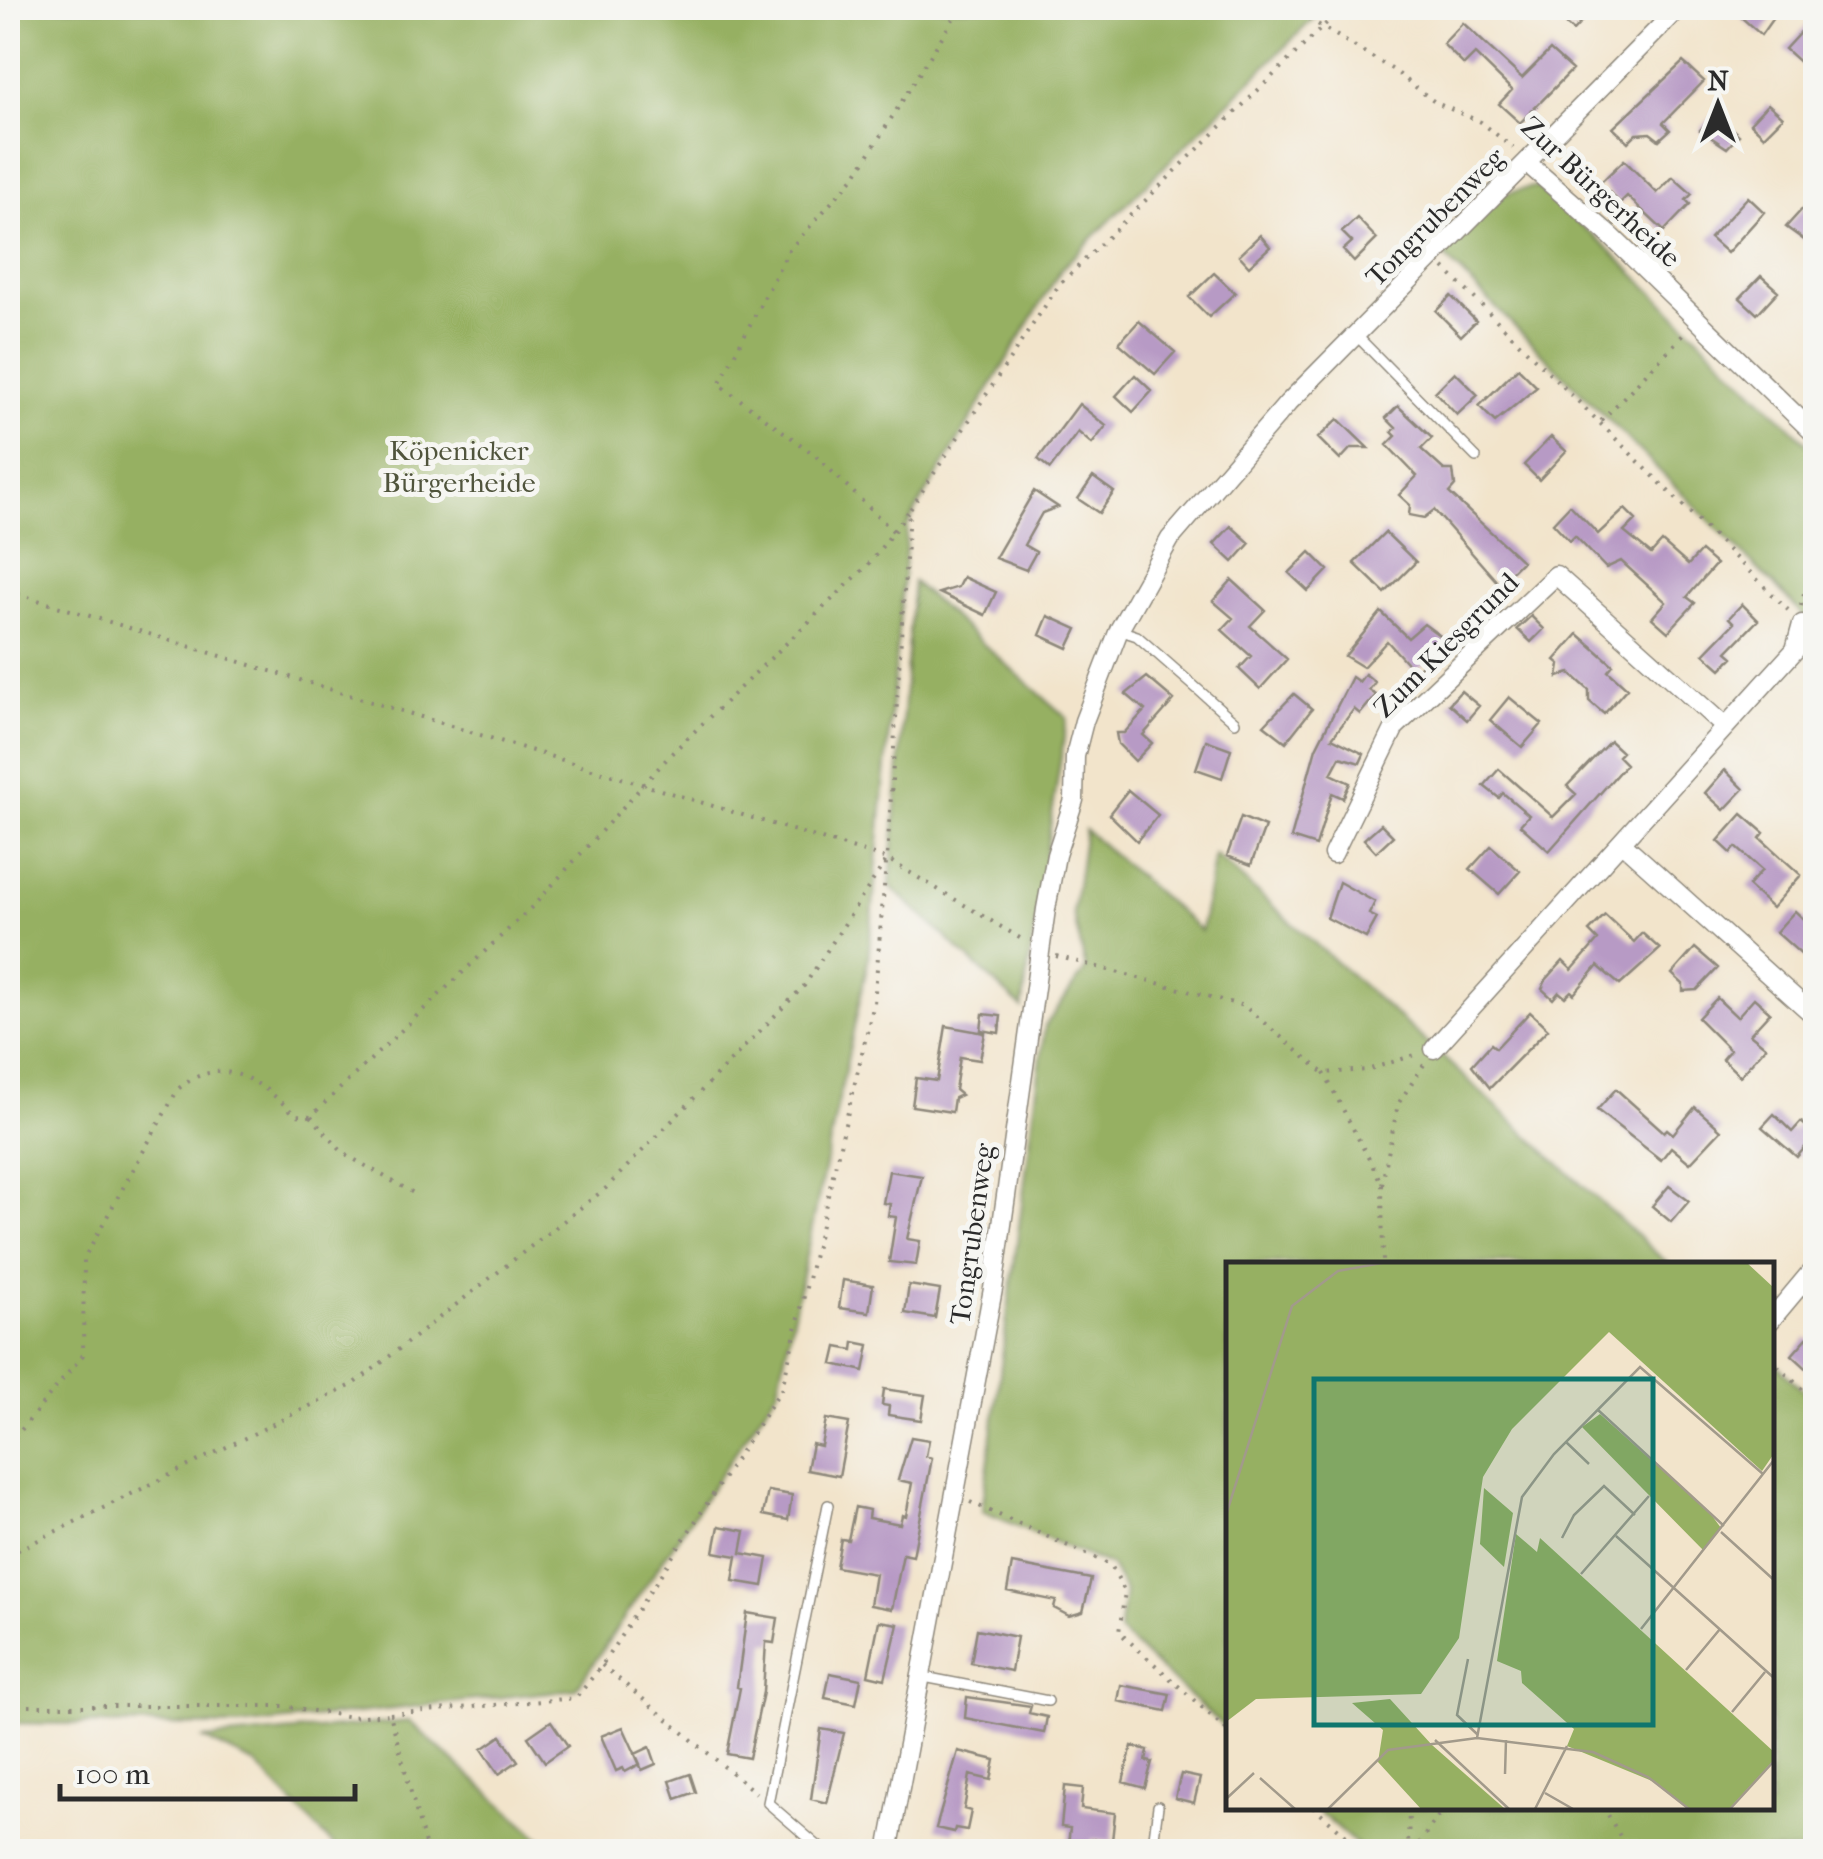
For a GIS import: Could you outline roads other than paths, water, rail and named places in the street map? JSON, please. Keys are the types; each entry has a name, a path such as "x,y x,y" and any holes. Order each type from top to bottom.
{"street":[{"name":"Tongrubenweg","path":"888,1852 924,1677 993,1289 1056,855 1074,800 1078,743 1120,630 1186,518 1288,403 1678,8"},
{"name":"Zur Bürgerheide","path":"1526,163 1698,320 1816,436"},
{"name":"Zum Kiesgrund","path":"1333,854 1395,727 1556,575 1726,726"},
{"path":"1434,1048 1795,650 1802,624"},
{"path":"1622,843 1816,1017"},
{"path":"1773,1317 1816,1266"}],"lane":[{"path":"1356,336 1476,457"},
{"path":"1120,630 1150,646 1235,722"},
{"path":"825,1852 768,1803 828,1504"},
{"path":"924,1677 1048,1701"},
{"path":"1152,1852 1158,1806"}],"park label":[{"name":"Köpenicker Bürgerheide","path":"459,466"}]}
